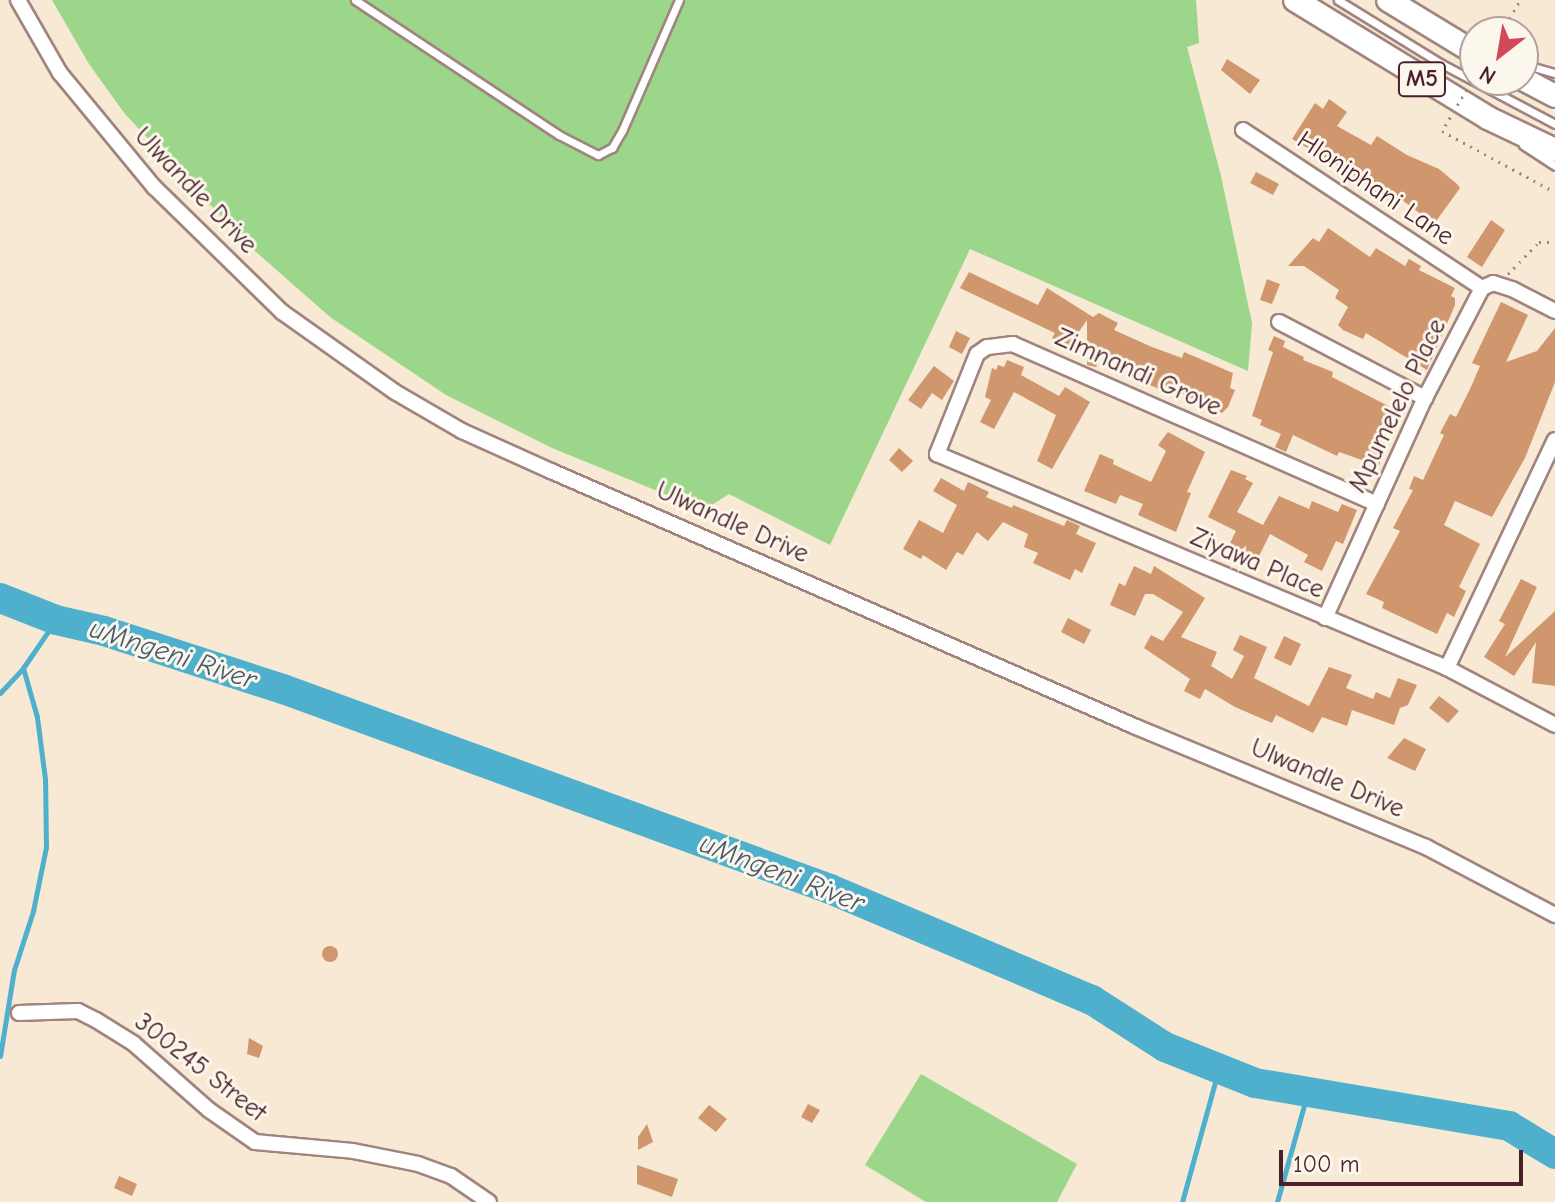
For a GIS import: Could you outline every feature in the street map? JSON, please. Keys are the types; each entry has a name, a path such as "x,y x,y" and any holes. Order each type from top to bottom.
{"main road":[{"name":"M5","path":"1295,0 1488,118 1555,150"},
{"name":"M5","path":"1388,0 1459,43"}],"street":[{"name":"Ulwandle Drive","path":"18,0 60,73 154,187 282,312 338,355 395,392 462,431 551,471 1136,727 1426,847 1555,915"},
{"name":"Hloniphani Lane","path":"1243,130 1482,288"},
{"path":"1482,288 1493,283 1555,311"},
{"name":"Mpumelelo Place","path":"1325,618 1425,398 1482,288"},
{"path":"1279,322 1425,398"},
{"name":"Zimnandi Grove","path":"937,454 977,354 987,347 1013,344 1377,504"},
{"path":"1447,668 1555,440"},
{"name":"Ziyawa Place","path":"937,454 1447,668 1555,725"},
{"name":"300245 Street","path":"19,1013 78,1011 96,1020 133,1043 219,1118 255,1142 353,1151 418,1164 451,1176 489,1202"}],"lane":[{"path":"355,0 559,135 598,155 612,148 622,131 679,0"},
{"path":"1338,0 1440,63 1555,124"},
{"path":"1488,118 1555,166"}],"path":[{"path":"1463,96 1442,131 1555,192"},
{"path":"1498,285 1539,242 1555,242"}],"green space":[{"path":"52,0 1196,0 1199,43 1187,47 1221,176 1252,323 1248,371 970,249 830,545 729,494 704,510 552,448 446,395 330,317 247,244 125,114 89,64"},
{"path":"921,1074 1077,1164 1057,1202 926,1202 865,1165"}],"building":[{"path":"1227,59 1260,80 1250,94 1221,70"},
{"path":"1329,99 1347,112 1337,126 1371,145 1377,136 1407,155 1439,169 1457,184 1460,188 1434,224 1398,197 1393,204 1349,172 1292,139 1315,103 1323,109"},
{"path":"1256,172 1279,184 1273,195 1250,183"},
{"path":"1491,220 1505,230 1482,267 1467,257"},
{"path":"1328,228 1370,257 1376,248 1405,266 1409,259 1421,266 1419,270 1455,288 1451,296 1455,298 1455,305 1427,370 1366,333 1363,339 1343,330 1338,325 1348,307 1335,298 1339,290 1304,266 1288,266 1313,238 1319,242"},
{"path":"969,272 1038,305 1047,288 1093,317 1099,313 1118,323 1114,330 1182,358 1184,352 1233,373 1230,388 1235,390 1228,407 1222,413 1166,386 1164,391 1138,380 1142,370 1103,352 1096,367 1087,365 1087,320 1069,346 1064,346 1052,338 1055,333 960,288"},
{"path":"1267,279 1280,284 1272,304 1260,300"},
{"path":"1501,302 1528,315 1506,362 1537,351 1555,328 1555,382 1525,458 1492,517 1455,501 1444,525 1480,544 1459,587 1466,591 1454,617 1447,613 1437,634 1382,608 1384,602 1366,594 1400,531 1393,528 1413,490 1409,489 1414,476 1423,480 1444,435 1440,433 1450,414 1456,417 1470,389 1480,366 1472,363"},
{"path":"956,331 970,338 962,354 949,347"},
{"path":"1274,336 1285,341 1283,347 1304,357 1303,360 1333,372 1332,377 1396,410 1382,440 1384,450 1379,466 1339,452 1337,456 1293,435 1286,452 1275,447 1281,434 1260,425 1262,420 1252,416 1273,352 1268,350"},
{"path":"1007,360 1024,367 1021,375 1059,396 1065,387 1090,402 1052,469 1037,461 1056,415 1014,392 994,429 980,422 991,400 985,397 992,368 996,370 998,365 1004,367"},
{"path":"934,366 954,381 942,400 932,393 921,409 908,400"},
{"path":"1168,432 1205,452 1187,492 1191,493 1176,532 1138,515 1143,504 1120,495 1116,504 1084,491 1100,454 1114,460 1113,464 1151,482 1166,451 1158,445"},
{"path":"899,448 913,461 902,472 889,460"},
{"path":"1231,470 1247,476 1245,479 1253,483 1237,512 1263,525 1279,496 1309,509 1312,501 1338,512 1342,504 1357,510 1343,544 1336,541 1322,571 1304,562 1308,555 1270,534 1256,562 1228,547 1236,531 1208,517"},
{"path":"941,478 964,491 968,482 989,492 986,497 1064,526 1067,520 1080,526 1076,534 1096,543 1082,573 1075,569 1070,580 1033,563 1038,553 1024,547 1028,534 1003,522 988,541 977,532 963,555 957,552 946,570 923,555 921,559 903,549 919,520 943,533 957,505 933,491"},
{"path":"1134,566 1151,574 1154,566 1205,598 1181,637 1217,652 1211,666 1232,679 1244,656 1233,650 1240,635 1267,647 1254,678 1309,706 1329,667 1352,675 1346,688 1373,699 1376,692 1390,698 1398,678 1417,685 1408,705 1400,708 1394,725 1352,710 1347,726 1322,717 1313,733 1276,715 1272,723 1235,707 1205,689 1200,699 1184,691 1190,679 1144,648 1151,635 1163,641 1183,612 1153,594 1145,594 1135,616 1110,605 1119,583 1125,586"},
{"path":"1521,579 1537,587 1505,657 1555,611 1555,686 1532,683 1536,642 1514,676 1484,657 1505,624 1499,621"},
{"path":"1068,618 1091,630 1084,644 1061,632"},
{"path":"1284,636 1301,644 1291,666 1274,658"},
{"path":"1439,696 1459,711 1448,723 1429,708"},
{"path":"1404,738 1426,749 1415,771 1387,758"},
{"path":"330,946 338,954 330,962 322,954"},
{"path":"249,1038 263,1046 259,1058 247,1054"},
{"path":"808,1104 820,1110 812,1123 801,1117"},
{"path":"709,1105 727,1119 716,1132 698,1118"},
{"path":"647,1124 653,1142 638,1150 638,1137"},
{"path":"637,1165 678,1179 672,1197 637,1184"},
{"path":"119,1176 137,1184 132,1196 114,1188"}],"waterway":[{"name":"uMngeni River","path":"0,598 56,620 104,631 283,689 830,889 1092,1000 1165,1047 1255,1083 1509,1126 1555,1154"},
{"path":"0,693 23,668 56,620"},
{"path":"0,1056 14,970 33,911 46,847 45,779 37,717 23,668"},
{"path":"1182,1202 1219,1068"},
{"path":"1277,1202 1308,1091"}]}
